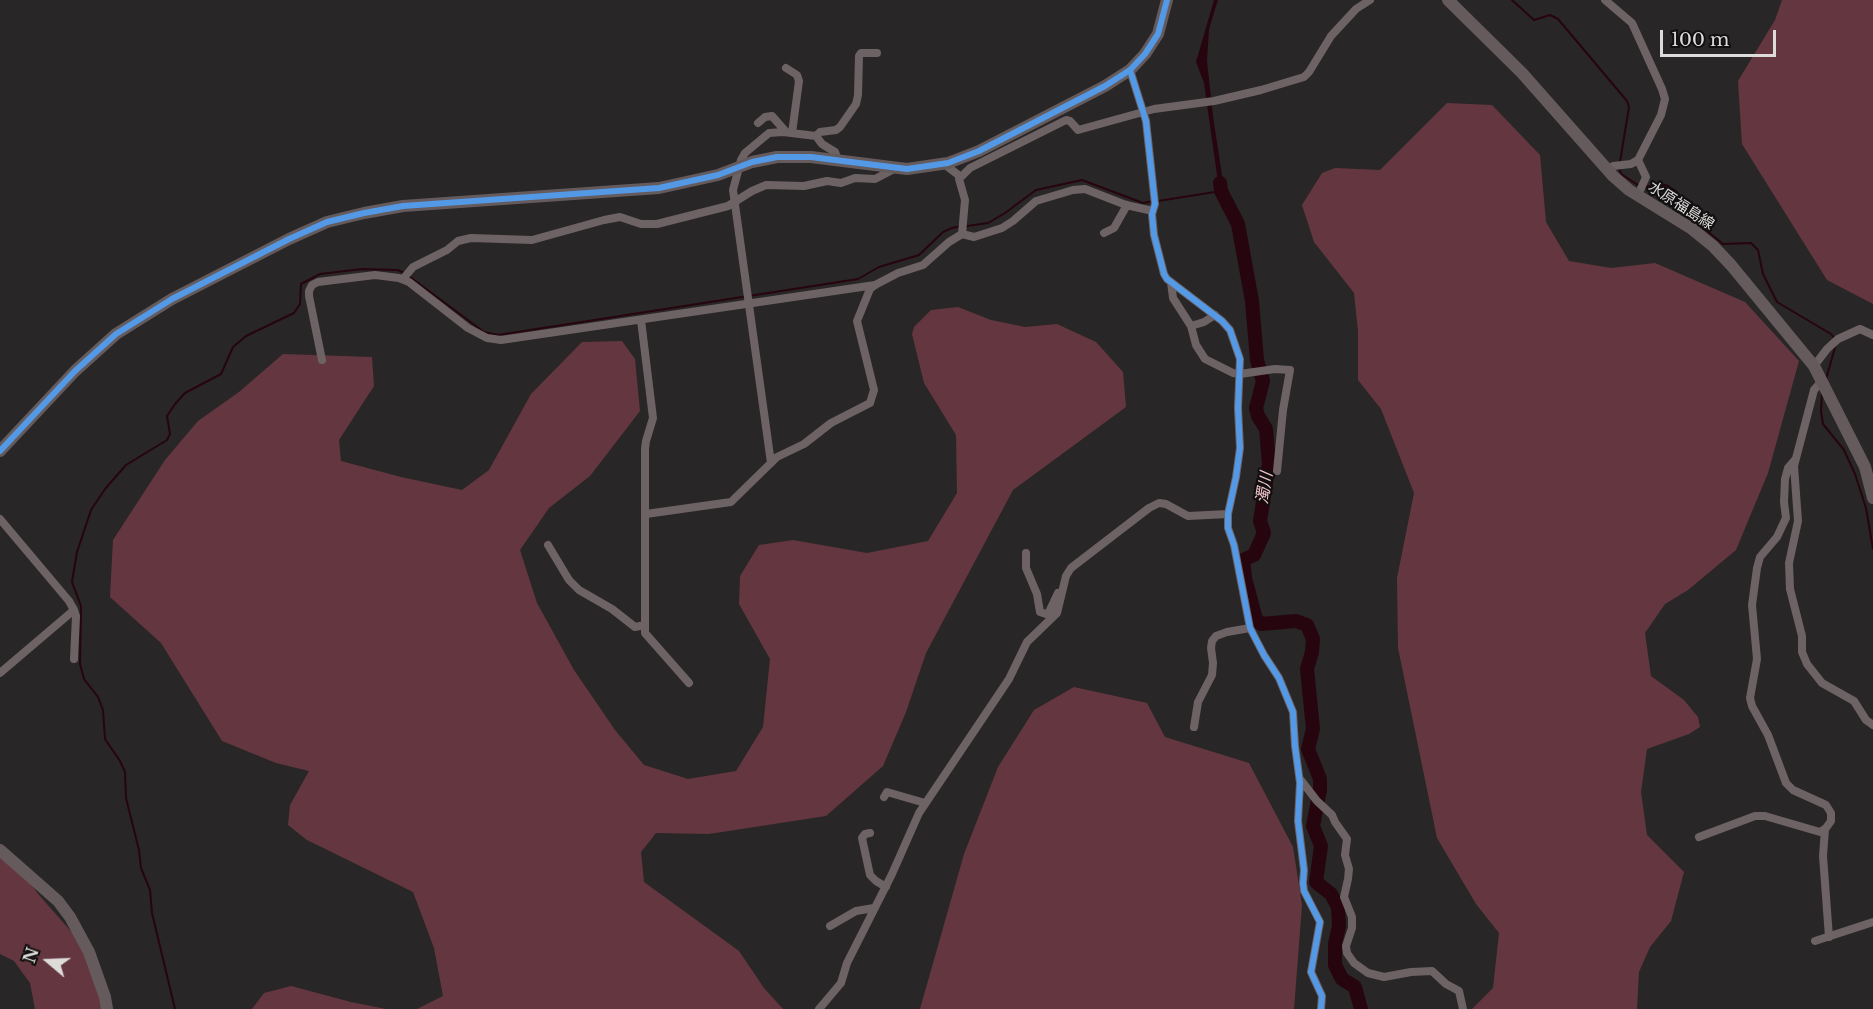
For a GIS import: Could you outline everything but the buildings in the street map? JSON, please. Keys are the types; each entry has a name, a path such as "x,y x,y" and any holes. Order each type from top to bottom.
{"street":[{"path":"0,451 75,370 116,334 172,299 327,222 403,206 659,188 718,175 777,157 838,160 896,168 921,168 944,164 979,151 1105,86 1130,70 1145,54 1158,34 1167,0"},
{"path":"646,514 731,502 777,457 804,444 831,423 870,403 874,390 857,321 870,290 898,273 923,264 962,228 965,200 959,184 961,177 970,168 1066,120 1078,130 1144,111 1214,101 1304,77 1336,29 1356,9 1371,0"},
{"name":"水原福島線","path":"1448,0 1516,66 1607,170 1638,195 1692,229 1713,246 1814,366 1865,467 1873,498"},
{"path":"1605,0 1632,23 1665,99 1661,115 1638,160 1631,164 1613,166 1607,170"},
{"path":"816,136 820,132 836,130 840,127 856,104 859,56 861,53 877,53"},
{"path":"786,68 797,75 799,81 789,133"},
{"path":"1130,70 1144,111 1154,204 1154,234 1164,274 1230,330 1240,359 1240,448 1228,514 1228,528 1234,546 1250,628 1279,678 1293,712 1300,779 1298,821 1304,891 1320,922 1311,972 1322,996 1322,1009"},
{"path":"758,123 765,117 772,116 789,133"},
{"path":"771,464 733,190 745,153 769,133 816,136 822,144 834,152 838,160"},
{"path":"1638,160 1646,177 1638,195"},
{"path":"944,164 961,177"},
{"path":"405,276 413,267 447,250 458,241 471,238 532,240 620,217 641,224 657,224 735,203 752,191 766,185 804,186 827,181 841,183 855,177 875,179 896,168"},
{"path":"962,228 974,237 1002,228 1036,201 1073,190 1085,189 1127,205 1154,204"},
{"path":"1104,233 1113,228 1127,205"},
{"path":"322,360 309,296 312,285 318,282 375,275 405,276"},
{"path":"405,276 409,282 468,328 494,340 641,320 749,297 875,285"},
{"path":"1172,282 1173,298 1191,326 1196,345 1205,359 1240,374 1290,370 1283,410 1277,471"},
{"path":"1191,326 1215,315"},
{"path":"641,320 653,418 645,449 645,633 690,683"},
{"path":"1814,366 1838,339 1860,329 1873,335"},
{"path":"1821,382 1814,390 1795,460 1798,521 1789,562 1790,589 1802,636 1802,652 1807,664 1822,683 1854,701 1866,720 1873,725"},
{"path":"1700,837 1755,816 1765,816 1820,832 1831,821 1831,813 1826,805 1793,790 1786,783 1772,744 1750,698 1757,659 1752,605 1757,568 1760,557 1777,537 1786,518 1785,479 1788,468 1795,460"},
{"path":"819,1009 841,983 847,963 861,939 926,803 1009,679 1027,642 1057,613 1071,568 1149,508 1159,503 1166,504 1188,516 1228,514"},
{"path":"0,519 74,610 76,616 74,659"},
{"path":"548,545 569,580 579,590 612,609 635,627 645,625"},
{"path":"1026,553 1026,568 1037,594 1040,612 1046,614 1049,612 1060,589 1064,586"},
{"path":"0,673 74,610"},
{"path":"1194,727 1198,702 1212,675 1214,663 1212,641 1216,636 1227,632 1250,628"},
{"path":"1300,779 1317,801 1332,814 1347,839 1345,855 1349,869 1344,897 1352,917 1352,928 1346,946 1347,954 1354,963 1376,976 1432,971 1446,984 1459,991 1463,1009"},
{"path":"884,797 887,792 926,803"},
{"path":"1824,829 1823,867 1829,937"},
{"path":"870,833 865,834 862,838 870,875 886,887"},
{"path":"0,850 58,901 70,917 93,961 107,1009"},
{"path":"830,926 856,911 874,908"},
{"path":"1815,941 1873,922"}],"shaded area":[{"path":"1214,0 1218,0 1209,29 1207,61 1226,202 1219,189 1204,83 1196,62"},
{"path":"1782,0 1873,0 1873,304 1827,280 1742,144 1738,81 1775,20"},
{"path":"1447,103 1492,105 1540,155 1546,222 1569,261 1611,268 1655,263 1745,302 1799,361 1768,473 1736,550 1688,590 1665,604 1645,633 1651,676 1684,700 1698,717 1700,727 1689,734 1647,749 1641,792 1647,835 1684,872 1671,921 1650,947 1639,972 1637,1009 1472,1009 1493,988 1499,933 1476,904 1437,838 1398,648 1397,578 1414,493 1381,409 1358,380 1358,331 1354,293 1314,242 1302,205 1322,173 1335,168 1380,170"},
{"path":"958,307 991,320 1025,327 1057,324 1096,342 1123,372 1126,407 1013,490 926,653 906,712 883,766 826,816 709,834 656,833 641,852 644,882 739,951 764,988 783,1009 417,1009 443,996 434,948 413,892 307,840 288,825 290,805 309,771 276,763 222,741 161,643 110,597 113,540 165,460 198,421 239,392 283,354 372,357 374,386 339,440 341,461 462,490 489,470 531,394 582,342 622,341 635,359 640,411 590,476 549,508 520,550 537,603 574,670 615,730 644,765 688,779 736,771 763,727 770,659 739,604 740,576 759,545 793,540 867,553 928,541 957,493 956,435 924,383 912,334 914,327 931,310"},
{"path":"1074,687 1147,703 1165,737 1249,763 1293,847 1302,905 1294,1009 920,1009 964,854 998,767 1034,710"},
{"path":"0,850 11,858 39,895 90,953 104,1009 35,1009 30,983 14,961 0,954"},
{"path":"291,986 386,1009 252,1009 264,993"}],"waterway":[{"path":"1512,0 1534,20 1550,15 1558,19 1627,101 1629,107 1620,162"},
{"path":"1619,168 1621,174 1638,185"},
{"path":"967,226 988,223 1036,190 1082,180 1143,203 1153,201"},
{"name":"濁川","path":"1220,183 1221,191 1238,224 1252,301 1257,360 1263,381 1256,408 1266,429 1269,464 1260,521 1264,533 1254,555 1243,560 1245,578 1256,619 1261,624 1296,621 1307,625 1313,639 1307,669 1313,729 1308,749 1320,779 1313,826 1321,846 1316,882 1331,894 1338,907 1339,926 1335,944 1335,965 1342,979 1355,987 1361,1009"},
{"path":"1644,187 1661,184 1676,191 1686,205 1690,217 1723,244 1751,243 1758,250 1763,274 1777,302 1831,334 1835,339"},
{"path":"1158,201 1221,191"},
{"path":"175,1009 152,913 150,890 141,868 139,850 126,798 125,772 105,739 103,710 98,697 84,679 80,664 81,606 72,582 77,552 91,510 105,489 126,465 167,440 170,434 167,416 185,393 221,374 233,347 246,336 294,313 300,304 301,284 320,274 362,269 398,270 484,332 498,335 858,279 879,267 919,255 943,232 961,226"},
{"path":"1826,379 1836,344"},
{"path":"1822,393 1823,424 1844,450 1855,474 1866,508 1873,549"}],"cycle path":[{"path":"0,451 75,371 116,334 172,299 327,222 403,206 659,188 718,175 752,162 777,157 811,157 907,169 948,163 979,151 1105,86 1130,70 1145,54 1158,34 1167,0"},
{"path":"1130,70 1146,121 1155,204 1152,214 1154,235 1164,274 1167,279 1222,321 1230,330 1240,359 1238,408 1240,448 1228,514 1228,528 1234,545 1250,628 1279,678 1293,712 1300,783 1298,821 1304,891 1320,922 1311,972 1322,996 1321,1009"}]}
